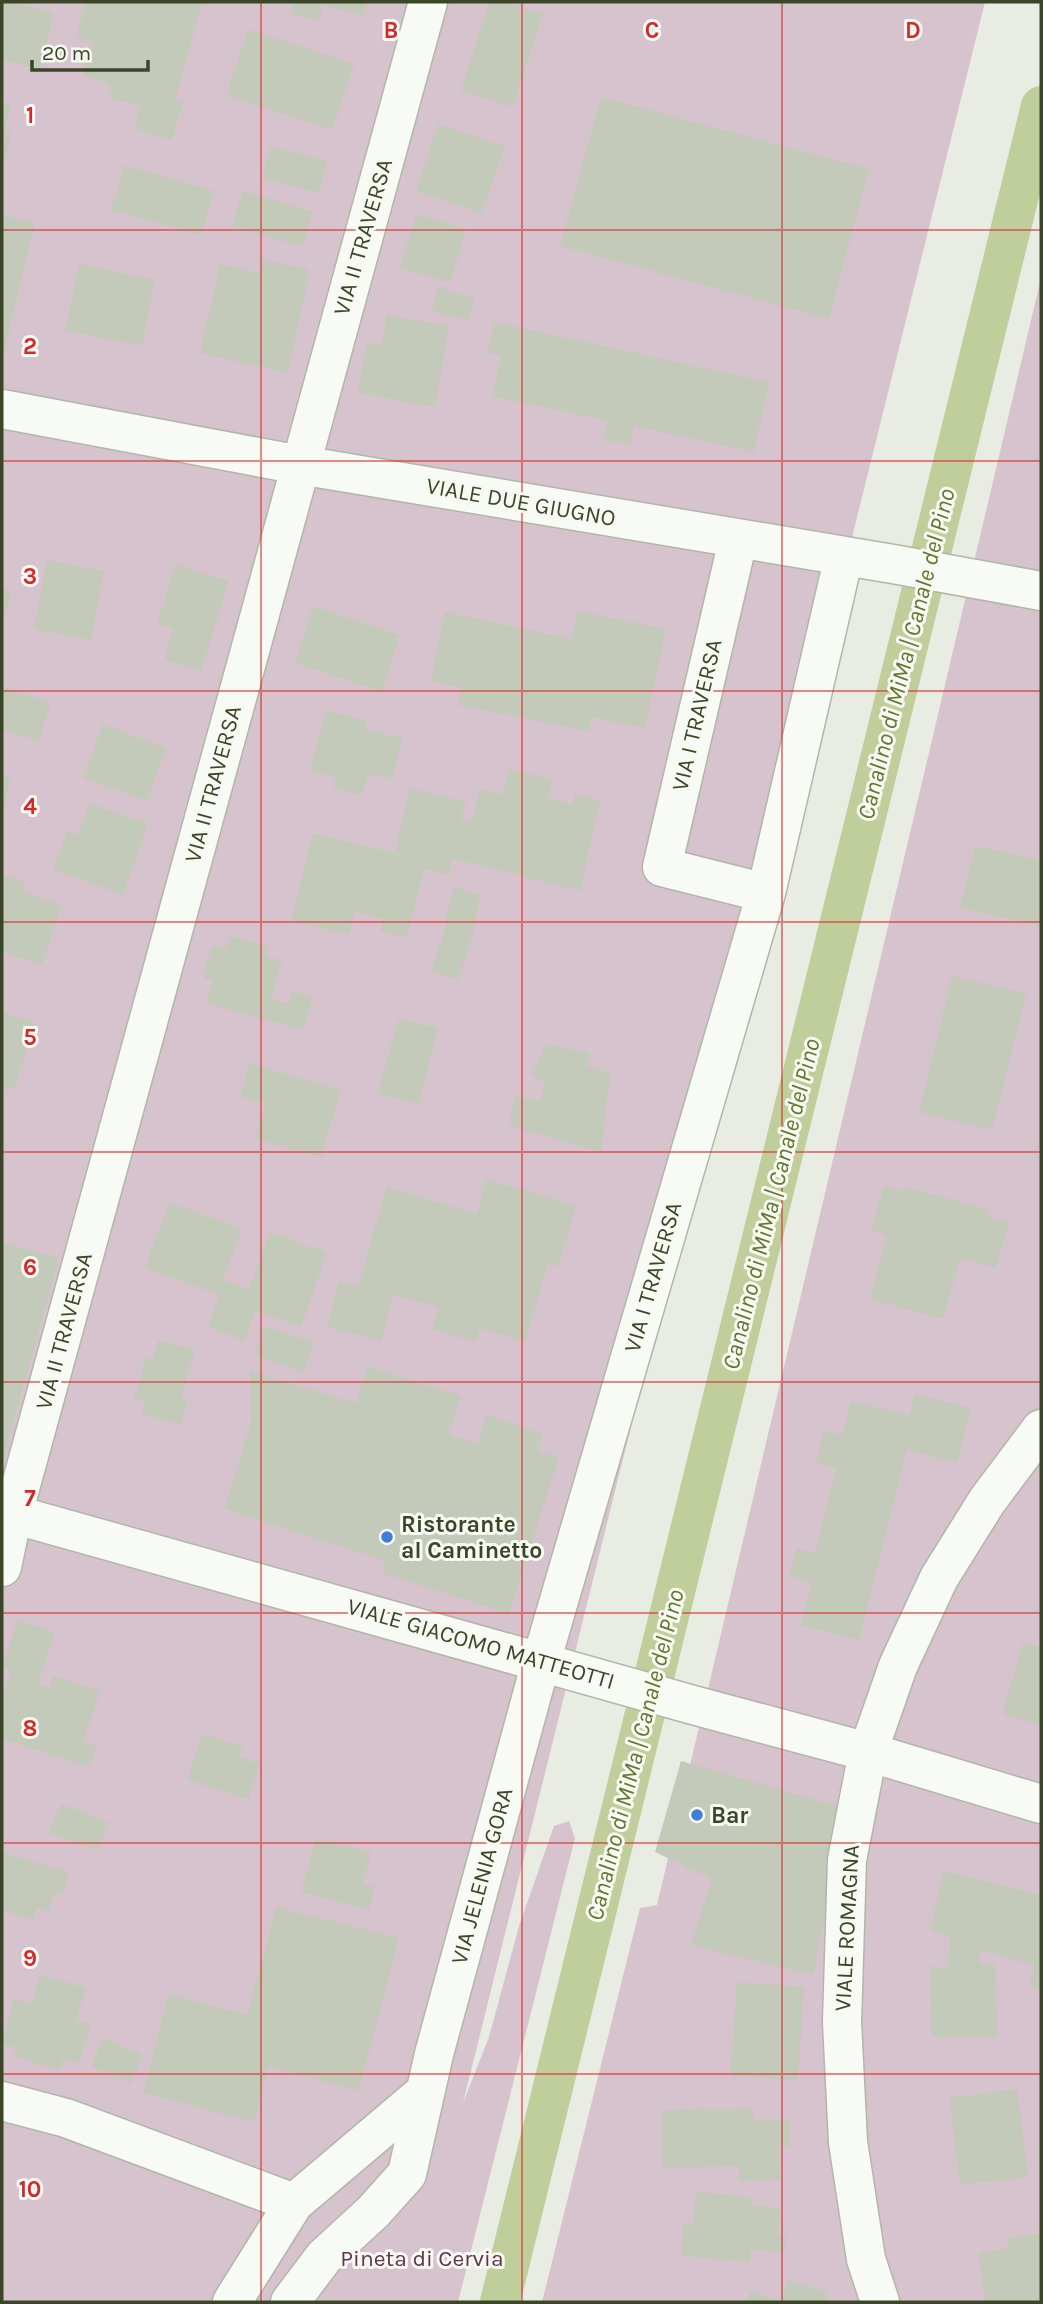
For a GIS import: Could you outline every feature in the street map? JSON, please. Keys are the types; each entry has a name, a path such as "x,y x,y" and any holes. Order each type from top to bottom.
{"street":[{"name":"VIA II TRAVERSA","path":"2,1567 8,1512 428,2"},
{"name":"VIALE DUE GIUGNO","path":"2,409 300,465 1041,591"},
{"name":"VIA I TRAVERSA","path":"738,540 662,867 766,893"},
{"name":"VIA I TRAVERSA","path":"541,1661 766,893 844,556"},
{"name":"VIALE ROMAGNA","path":"880,2302 866,2259 848,2143 842,2022 848,1860 868,1752 898,1666 939,1578 987,1501 1041,1429"},
{"name":"VIALE GIACOMO MATTEOTTI","path":"8,1512 868,1752 1041,1804"},
{"name":"VIA JELENIA GORA","path":"290,2302 324,2257 373,2212 407,2174 425,2092 541,1661"},
{"path":"232,2302 294,2203 425,2092"},
{"path":"2,2101 66,2118 294,2203"}],"green space":[{"name":"Pineta di Cervia","path":"2,2 985,2 463,2103 489,2037 519,1926 554,1826 569,1821 575,1838 458,2302 2,2302"},
{"path":"1041,278 1041,2302 542,2302 640,1908 657,1905"}],"building":[{"path":"2,2 54,13 40,70 2,60"},
{"path":"86,2 202,3 175,100 183,102 172,140 134,129 140,106 107,97 111,84 83,76 93,42 76,37"},
{"path":"294,2 367,2 363,16 323,5 319,21 291,14"},
{"path":"489,2 503,2 543,14 513,107 461,91"},
{"path":"248,29 354,64 332,130 226,95"},
{"path":"601,97 869,169 829,319 560,246"},
{"path":"2,102 11,104 4,132 11,133 3,168"},
{"path":"438,124 505,146 482,213 416,191"},
{"path":"270,146 328,160 319,193 262,178"},
{"path":"124,165 214,191 201,235 111,210"},
{"path":"243,191 313,212 302,247 232,226"},
{"path":"416,214 466,229 450,283 400,268"},
{"path":"2,215 35,223 3,356 2,356"},
{"path":"262,259 310,270 288,373 200,353 220,264 259,273"},
{"path":"79,264 155,280 142,346 65,330"},
{"path":"438,287 475,298 468,321 432,311"},
{"path":"387,315 449,326 435,407 358,393 367,342 381,345"},
{"path":"494,322 769,382 754,452 634,426 630,445 603,439 608,421 492,396 501,356 487,353"},
{"path":"47,560 104,571 91,640 34,629"},
{"path":"175,564 229,581 201,671 164,660 173,628 157,624"},
{"path":"2,588 12,591 2,623"},
{"path":"313,606 400,635 382,692 295,663"},
{"path":"577,611 666,629 645,728 591,717 588,731 458,705 462,688 431,681 445,612 572,639"},
{"path":"2,687 51,702 39,741 2,729"},
{"path":"326,710 367,721 365,729 403,739 392,780 368,774 362,795 334,788 336,778 310,771"},
{"path":"103,724 166,748 147,801 83,778"},
{"path":"509,769 553,780 548,797 572,804 575,794 600,800 580,891 453,859 449,875 424,869 407,938 380,931 383,919 355,912 349,935 291,921 313,833 395,853 410,788 466,802 461,819 472,822 479,789 503,794"},
{"path":"2,775 10,781 3,812 2,812"},
{"path":"89,803 148,824 123,895 53,869 67,831 78,835"},
{"path":"975,846 1041,860 1041,926 960,908"},
{"path":"2,874 25,882 22,891 62,905 42,965 2,952"},
{"path":"453,887 480,895 473,934 458,980 431,971 443,935"},
{"path":"230,936 268,946 265,956 282,960 271,999 289,1004 292,991 313,997 303,1030 206,1003 213,981 203,979 212,945 226,949"},
{"path":"952,976 1026,994 992,1130 919,1112"},
{"path":"2,1012 35,1022 14,1090 2,1087"},
{"path":"398,1018 438,1028 419,1104 378,1094"},
{"path":"545,1044 591,1053 586,1065 610,1073 601,1152 508,1125 516,1096 540,1100 545,1082 532,1075"},
{"path":"249,1063 341,1090 321,1157 255,1139 266,1103 240,1096"},
{"path":"486,1179 576,1206 558,1267 548,1264 525,1342 480,1328 476,1342 432,1329 439,1307 393,1295 381,1341 327,1327 339,1281 358,1286 387,1187 477,1214"},
{"path":"884,1186 901,1191 903,1186 989,1210 987,1217 1009,1223 996,1268 960,1258 943,1319 870,1299 887,1236 871,1231"},
{"path":"169,1202 242,1229 223,1280 249,1289 270,1232 327,1253 301,1327 255,1311 244,1341 208,1327 219,1295 145,1268"},
{"path":"2,1242 59,1258 3,1459 2,1459"},
{"path":"264,1326 314,1342 304,1372 254,1355"},
{"path":"158,1340 195,1350 181,1398 188,1400 181,1425 141,1414 145,1402 134,1399 146,1357 153,1359"},
{"path":"367,1366 461,1396 449,1434 477,1444 486,1415 543,1433 537,1450 559,1457 509,1614 382,1573 386,1561 224,1509 251,1424 250,1371 356,1403"},
{"path":"915,1394 971,1408 957,1463 907,1450 859,1640 801,1625 812,1583 789,1577 797,1548 815,1553 836,1468 816,1463 824,1430 842,1435 851,1401 909,1415"},
{"path":"18,1620 55,1632 38,1684 50,1688 53,1676 100,1691 83,1742 97,1746 90,1767 2,1739 2,1700 11,1671 2,1667"},
{"path":"1022,1643 1041,1648 1041,1725 1003,1714"},
{"path":"202,1734 243,1747 239,1757 260,1764 249,1799 187,1780"},
{"path":"681,1761 847,1809 813,1975 691,1945 712,1879 655,1852"},
{"path":"61,1803 109,1823 97,1851 49,1832"},
{"path":"316,1838 371,1853 363,1883 375,1886 369,1910 301,1892"},
{"path":"2,1852 69,1872 62,1895 54,1893 49,1912 37,1908 33,1920 2,1910"},
{"path":"944,1871 1041,1895 1041,1989 1029,1986 1035,1965 981,1951 978,1962 995,1966 997,2037 932,2037 930,1966 947,1968 950,1937 930,1929"},
{"path":"276,1907 399,1938 359,2090 268,2067 254,2122 143,2093 168,1994 248,2015"},
{"path":"40,1975 86,1988 76,2020 91,2024 79,2064 63,2059 59,2070 14,2056 16,2048 2,2044 14,1999 32,2004"},
{"path":"737,1982 804,1987 798,2080 730,2076"},
{"path":"103,2038 143,2055 131,2083 91,2067"},
{"path":"1017,2089 1028,2177 960,2185 949,2098"},
{"path":"753,2108 753,2120 789,2119 790,2147 779,2147 780,2179 739,2181 739,2166 663,2168 662,2110"},
{"path":"696,2192 753,2197 752,2205 780,2208 778,2235 786,2235 784,2252 751,2249 750,2262 681,2256 683,2225 693,2226"},
{"path":"1041,2233 1041,2302 986,2302 978,2253 1008,2248 1007,2239"},
{"path":"788,2280 828,2292 825,2302 746,2302 750,2291 781,2301"}],"waterway":[{"name":"Canalino di MiMa | Canale del Pino","path":"500,2302 1041,106"}],"place":[{"name":"Ristorante al Caminetto","path":"387,1537"},
{"name":"Bar","path":"697,1815"}]}
